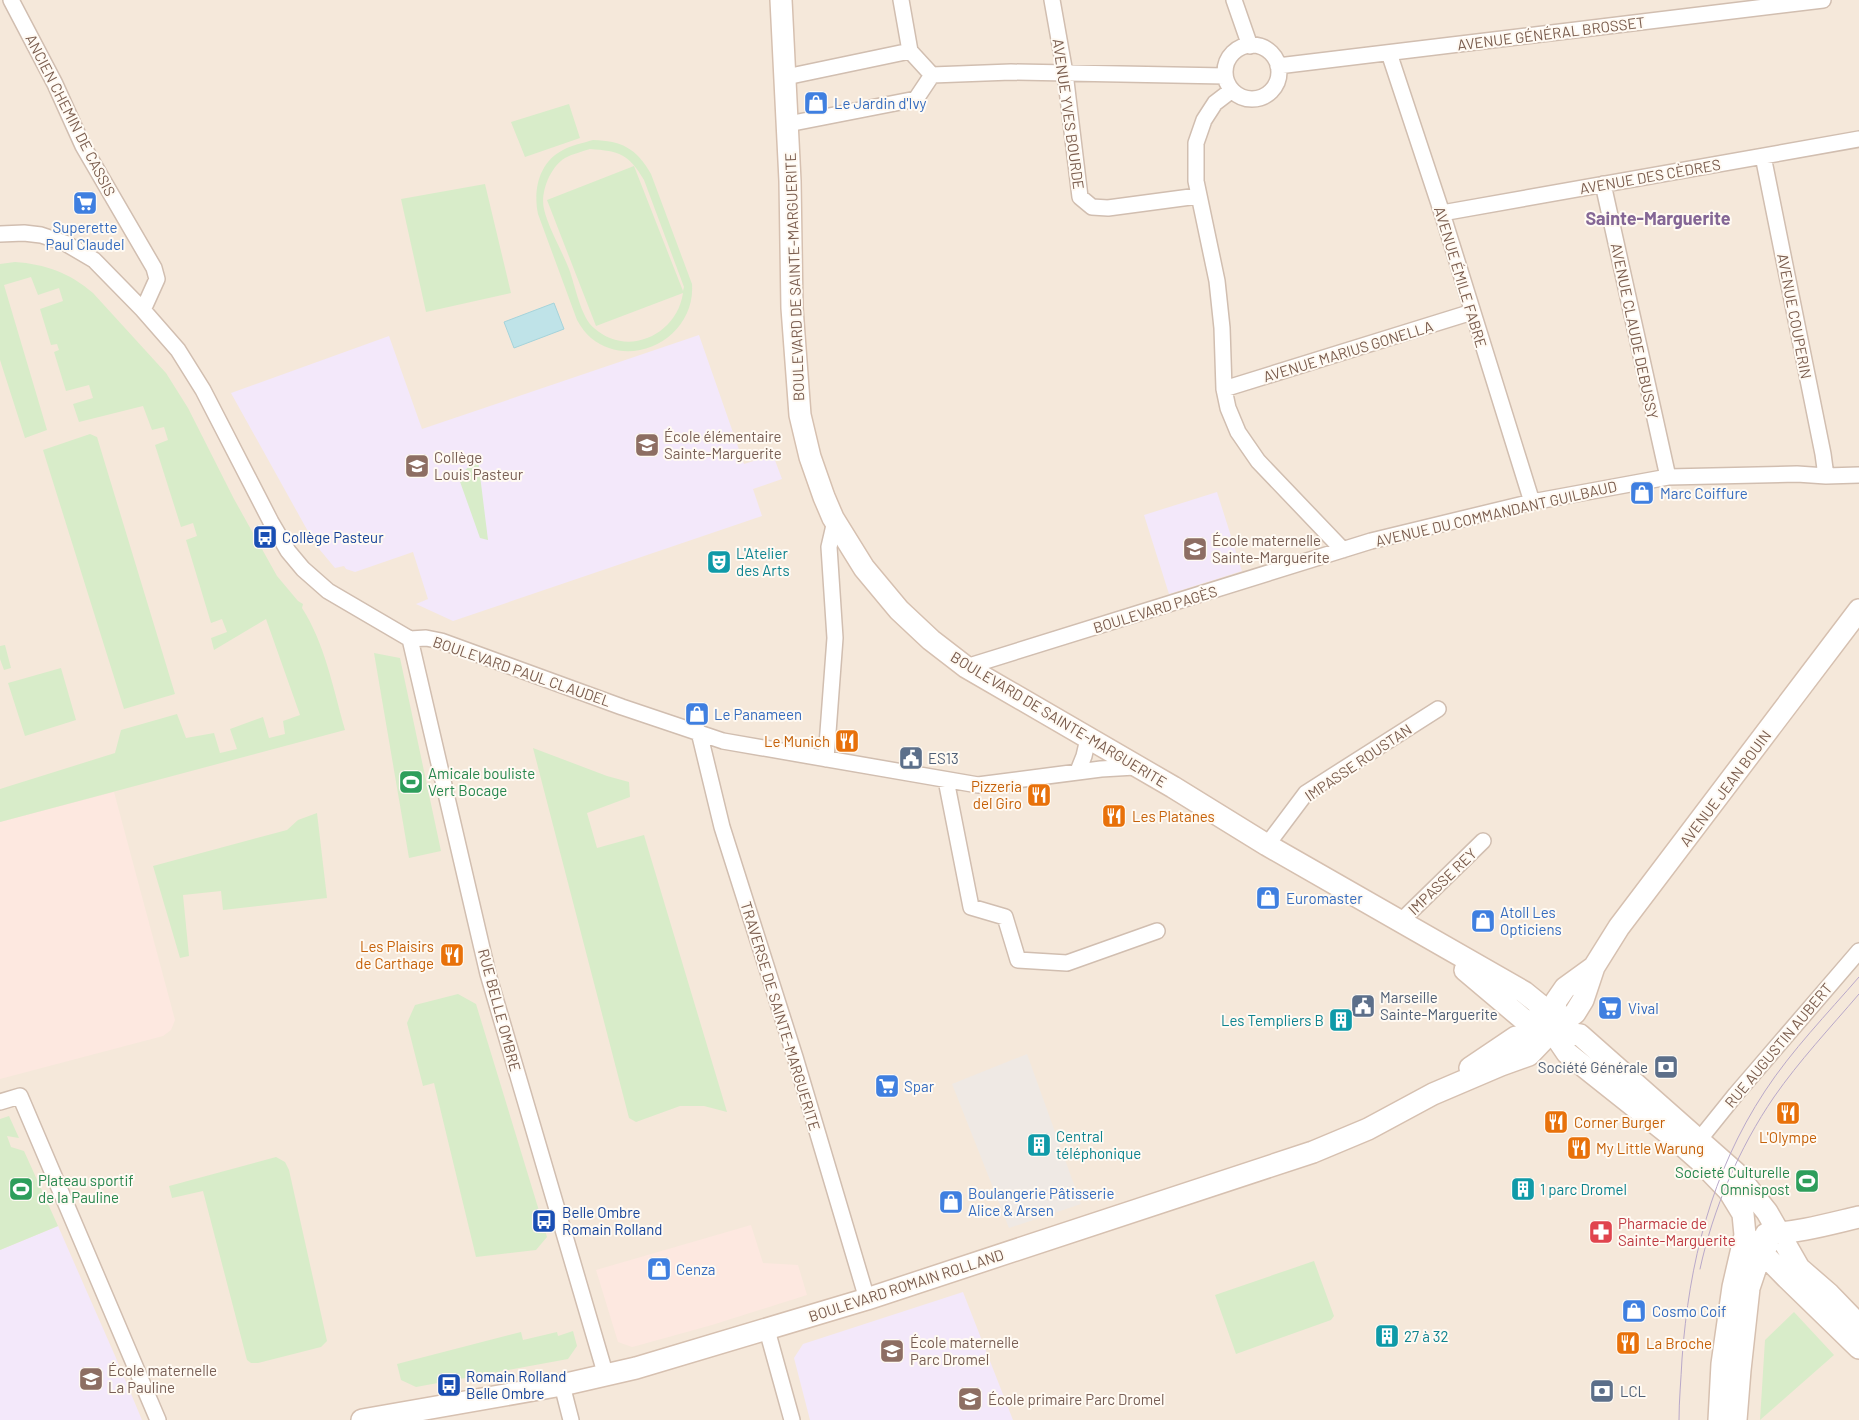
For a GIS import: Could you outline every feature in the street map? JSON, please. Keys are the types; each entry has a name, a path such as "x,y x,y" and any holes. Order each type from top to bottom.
{"main road":[{"name":"BOULEVARD DE SAINTE-MARGUERITE","path":"781,0 788,124 792,308 800,415 810,457 824,497 835,521 864,568 900,610 931,640 966,668 1135,767 1173,787 1267,845 1408,925 1523,1018 1552,1030 1580,1035 1736,1173 1757,1198 1799,1268 1829,1294 1859,1325"},
{"name":"AVENUE JEAN BOUIN","path":"1552,1030 1575,1013 1583,1000 1594,967 1620,927 1859,610"},
{"name":"BOULEVARD ROMAIN ROLLAND","path":"362,1420 606,1376 768,1330 867,1299 1313,1152 1368,1129 1433,1094 1529,1055 1552,1030"},
{"path":"1552,1030 1567,1054 1674,1138 1700,1161 1729,1191 1743,1214 1746,1235 1733,1287 1722,1364 1719,1420"},
{"path":"1746,1235 1779,1234 1859,1217"},
{"path":"1736,1420 1749,1288 1761,1252 1779,1234"},
{"path":"1746,1235 1859,1348"}],"street":[{"name":"ANCIEN CHEMIN DE CASSIS","path":"11,0 55,84 83,146 154,268 157,280 143,310"},
{"path":"901,0 910,51 932,75 1011,72 1225,76"},
{"name":"AVENUE YVES BOURDE","path":"1052,0 1065,73 1080,197 1092,207 1108,208 1198,196"},
{"path":"1234,0 1250,46"},
{"name":"AVENUE GÉNÉRAL BROSSET","path":"1278,66 1823,0"},
{"path":"1250,46 1257,46 1270,53 1278,66 1279,75 1272,91 1256,99 1247,99 1239,96 1227,84 1225,68 1228,59 1234,52 1250,46"},
{"path":"786,76 910,51"},
{"name":"AVENUE ÉMILE FABRE","path":"1389,53 1442,213 1532,502"},
{"path":"788,124 911,101 916,99 932,75"},
{"path":"1232,90 1215,103 1204,120 1196,143 1196,181 1216,281 1222,328 1224,389 1228,408 1238,432 1258,461 1343,550"},
{"name":"AVENUE DES CÈDRES","path":"1442,213 1859,139"},
{"name":"AVENUE COUPERIN","path":"1763,156 1826,476"},
{"name":"AVENUE CLAUDE DEBUSSY","path":"1603,184 1668,477"},
{"name":"BOULEVARD PAUL CLAUDEL","path":"0,234 30,234 65,243 94,260 143,310 178,350 203,390 271,522 288,551 303,569 328,591 410,639 426,638 441,641 622,707 724,741 978,785 1078,772 1135,767"},
{"name":"AVENUE MARIUS GONELLA","path":"1224,389 1472,312"},
{"name":"AVENUE DU COMMANDANT GUILBAUD","path":"1343,550 1371,541 1532,502 1668,477 1797,474 1826,476 1859,475"},
{"path":"826,759 835,638 829,547 835,521"},
{"name":"BOULEVARD PAGÈS","path":"966,668 1343,550"},
{"name":"RUE BELLE OMBRE","path":"410,639 488,974 606,1376"},
{"name":"IMPASSE ROUSTAN","path":"1267,845 1306,793 1438,709"},
{"name":"TRAVERSE DE SAINTE-MARGUERITE","path":"700,732 722,827 795,1057 867,1299"},
{"path":"1078,772 1088,739"},
{"path":"946,780 971,907 1005,917 1018,960 1067,963 1157,931"},
{"name":"IMPASSE REY","path":"1408,925 1483,841"},
{"name":"RUE AUGUSTIN AUBERT","path":"1699,1140 1859,951"},
{"path":"0,1102 20,1096 158,1420"},
{"path":"768,1330 792,1420"},
{"path":"562,1385 571,1420"}],"shaded area":[{"path":"0,0 1859,0 1859,1420 0,1420"},
{"name":"Collège Louis Pasteur","path":"699,335 744,464 773,455 782,479 753,489 762,516 453,621 416,604 428,599 413,552 355,572 346,569 344,566 335,568 315,544 231,393 389,336 422,429"},
{"name":"École maternelle Sainte-Marguerite","path":"1217,492 1242,571 1169,594 1144,515"},
{"path":"114,792 175,1020 171,1030 163,1036 0,1079 0,822"},
{"path":"1027,1054 1081,1204 1009,1228 952,1084"},
{"path":"751,1225 763,1263 798,1265 807,1295 712,1325 632,1347 618,1342 596,1270"},
{"path":"58,1226 142,1420 0,1420 0,1250"},
{"name":"École maternelle Parc Dromel","path":"963,1292 1013,1420 810,1420 794,1358 803,1344"}],"green space":[{"path":"569,104 580,138 525,157 511,122"},
{"path":"593,140 620,144 634,152 645,165 651,174 692,284 691,303 684,319 673,333 659,343 642,350 625,351 608,348 591,338 583,330 577,320 538,214 537,186 543,169 548,162 563,150","holes":["590,149 616,153 628,159 639,171 684,287 683,291 634,166 547,200 596,326 683,293 679,308 671,320 649,338 621,341 607,337 589,323 585,317 569,269 544,209 543,196 545,188 555,168 565,158"]},
{"path":"485,184 511,293 426,312 401,199"},
{"path":"15,262 47,267 66,275 84,286 93,293 166,373 188,408 234,499 277,576 298,601 303,604 302,608 323,651 345,730 0,822 0,789 115,753 121,730 177,714 186,738 214,733 220,753 237,749 230,729 263,717 269,738 285,734 283,721 300,715 266,619 214,650 211,638 227,632 222,619 211,623 186,540 197,536 193,523 181,527 155,445 168,440 164,427 152,430 143,406 79,422 73,404 93,398 89,385 66,391 54,352 59,350 57,344 51,345 40,309 63,301 59,288 38,295 31,277 4,285 47,430 25,438 0,360 0,264"},
{"path":"90,434 97,437 175,694 124,709 43,450"},
{"path":"478,459 488,540 480,538 458,476"},
{"path":"5,645 11,668 4,670 0,659 0,646"},
{"name":"Amicale bouliste Vert Bocage","path":"374,653 400,658 441,851 409,858"},
{"path":"61,668 76,720 25,736 8,683"},
{"path":"533,748 607,776 629,782 630,797 587,813 597,848 644,835 727,1112 704,1106 680,1106 636,1122 629,1118"},
{"path":"317,813 327,898 223,910 221,891 183,895 189,956 180,958 153,866 287,830 298,820"},
{"path":"458,994 476,1004 547,1237 536,1250 476,1257 434,1083 423,1086 407,1023 415,1005"},
{"name":"Plateau sportif de la Pauline","path":"9,1116 19,1138 7,1136 11,1147 24,1151 58,1226 0,1250 0,1119"},
{"path":"276,1157 285,1162 289,1170 327,1341 321,1347 258,1363 251,1363 247,1360 203,1191 172,1198 169,1186"},
{"path":"1314,1261 1334,1316 1331,1320 1236,1354 1215,1295"},
{"path":"1794,1312 1834,1355 1760,1420 1765,1340"},
{"path":"573,1331 577,1346 568,1359 416,1387 401,1380 397,1364 521,1332 523,1340 557,1332 558,1336"}],"water":[{"path":"554,303 564,329 514,348 504,322"}],"tram line":[{"path":"1679,1420 1682,1359 1690,1288 1706,1220 1730,1154 1746,1122 1775,1076 1859,977"},
{"path":"1700,1269 1705,1246 1720,1202 1739,1158 1761,1117 1794,1070 1859,994"}],"place":[{"name":"Le Jardin d'Ivy","path":"816,103"},
{"name":"Superette Paul Claudel","path":"85,203"},
{"name":"École élémentaire Sainte-Marguerite","path":"647,445"},
{"name":"Collège Louis Pasteur","path":"417,466"},
{"name":"Marc Coiffure","path":"1642,493"},
{"name":"Collège Pasteur","path":"265,537"},
{"name":"École maternelle Sainte-Marguerite","path":"1195,549"},
{"name":"L'Atelier des Arts","path":"719,562"},
{"name":"Le Panameen","path":"697,714"},
{"name":"Le Munich","path":"847,741"},
{"name":"ES13","path":"911,758"},
{"name":"Amicale bouliste Vert Bocage","path":"411,782"},
{"name":"Pizzeria del Giro","path":"1039,795"},
{"name":"Les Platanes","path":"1114,816"},
{"name":"Euromaster","path":"1268,898"},
{"name":"Atoll Les Opticiens","path":"1483,921"},
{"name":"Les Plaisirs de Carthage","path":"452,955"},
{"name":"Marseille Sainte-Marguerite","path":"1363,1006"},
{"name":"Vival","path":"1610,1008"},
{"name":"Les Templiers B","path":"1341,1020"},
{"name":"Société Générale","path":"1666,1067"},
{"name":"Spar","path":"887,1086"},
{"name":"L'Olympe","path":"1788,1113"},
{"name":"Corner Burger","path":"1556,1122"},
{"name":"Central téléphonique","path":"1039,1145"},
{"name":"My Little Warung","path":"1579,1148"},
{"name":"Societé Culturelle Omnispost","path":"1807,1181"},
{"name":"Plateau sportif de la Pauline","path":"21,1189"},
{"name":"1 parc Dromel","path":"1523,1189"},
{"name":"Boulangerie Pâtisserie Alice & Arsen","path":"951,1202"},
{"name":"Belle Ombre Romain Rolland","path":"544,1221"},
{"name":"Pharmacie de Sainte-Marguerite","path":"1601,1232"},
{"name":"Cenza","path":"659,1269"},
{"name":"Cosmo Coif","path":"1634,1311"},
{"name":"27 à 32","path":"1387,1336"},
{"name":"La Broche","path":"1628,1343"},
{"name":"École maternelle Parc Dromel","path":"892,1351"},
{"name":"École maternelle La Pauline","path":"91,1379"},
{"name":"Romain Rolland Belle Ombre","path":"449,1385"},
{"name":"LCL","path":"1602,1391"},
{"name":"École primaire Parc Dromel","path":"970,1399"}],"district":[{"name":"Sainte-Marguerite","path":"1658,218"}]}
